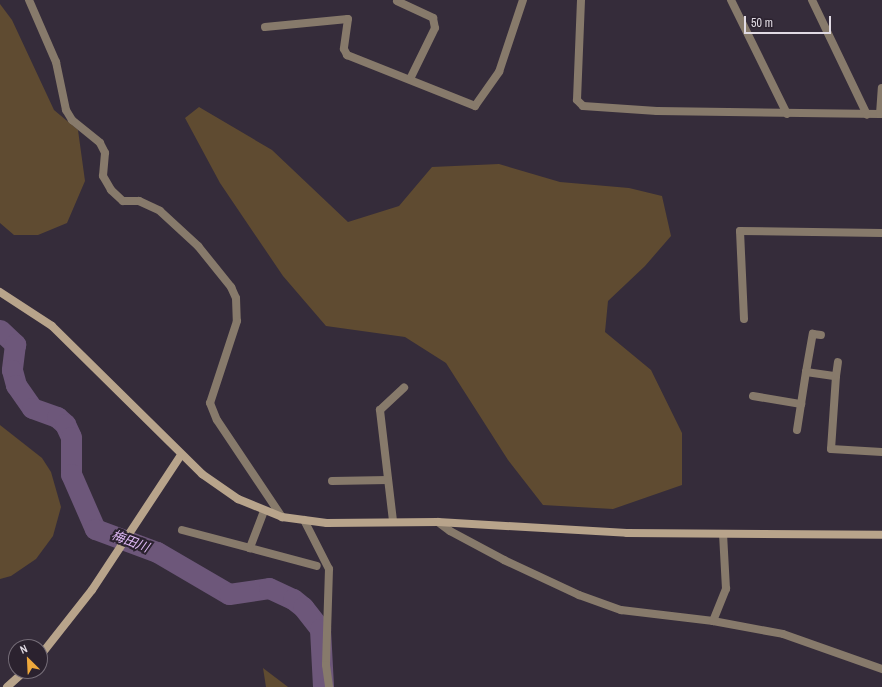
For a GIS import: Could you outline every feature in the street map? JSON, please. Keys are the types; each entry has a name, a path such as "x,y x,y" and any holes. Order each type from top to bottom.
{"street":[{"path":"29,0 56,62 66,110 72,120 100,143 105,153 103,176 110,190 123,201 139,201 160,211 198,246 231,287 236,298 237,321 210,403 217,420 282,517"},
{"path":"266,27 348,19 344,49 347,56 410,79 474,106 499,72 523,0"},
{"path":"581,0 577,100 583,106 787,114 866,115 880,114 882,88"},
{"path":"732,0 787,114"},
{"path":"812,0 866,115"},
{"path":"397,1 433,18 435,28 410,79"},
{"path":"744,319 740,231 882,233"},
{"path":"0,292 52,326 180,455 238,499 264,511 282,517 304,520 438,522 627,533 882,535"},
{"path":"797,430 812,334 821,335"},
{"path":"838,362 831,449 882,452"},
{"path":"806,372 836,376"},
{"path":"393,521 380,410 404,388"},
{"path":"753,396 801,404"},
{"path":"48,646 92,590 180,455"},
{"path":"332,481 388,480"},
{"path":"250,548 264,511"},
{"path":"304,520 329,569 326,665 329,687"},
{"path":"438,522 475,545 579,595 621,610 714,621 783,634 882,669"},
{"path":"182,530 317,566"},
{"path":"714,621 726,589 724,534"},
{"path":"7,687 16,679"}],"shaded area":[{"path":"0,4 12,20 54,110 78,130 85,181 67,223 38,235 14,235 0,223"},
{"path":"199,107 272,150 348,222 399,206 432,167 499,164 560,182 629,188 662,196 671,236 645,266 608,301 605,332 651,370 682,433 682,485 613,509 543,505 508,460 446,363 405,337 326,326 283,276 220,183 185,118"},
{"path":"0,425 42,458 51,472 61,507 53,536 36,559 11,576 0,579"},
{"path":"263,668 288,687 266,687"}],"waterway":[{"name":"梅田川","path":"0,330 15,344 12,370 16,385 32,408 57,417 65,424 71,437 71,474 95,529 157,552 229,594 269,588 293,599 303,607 320,629 323,687"}]}
